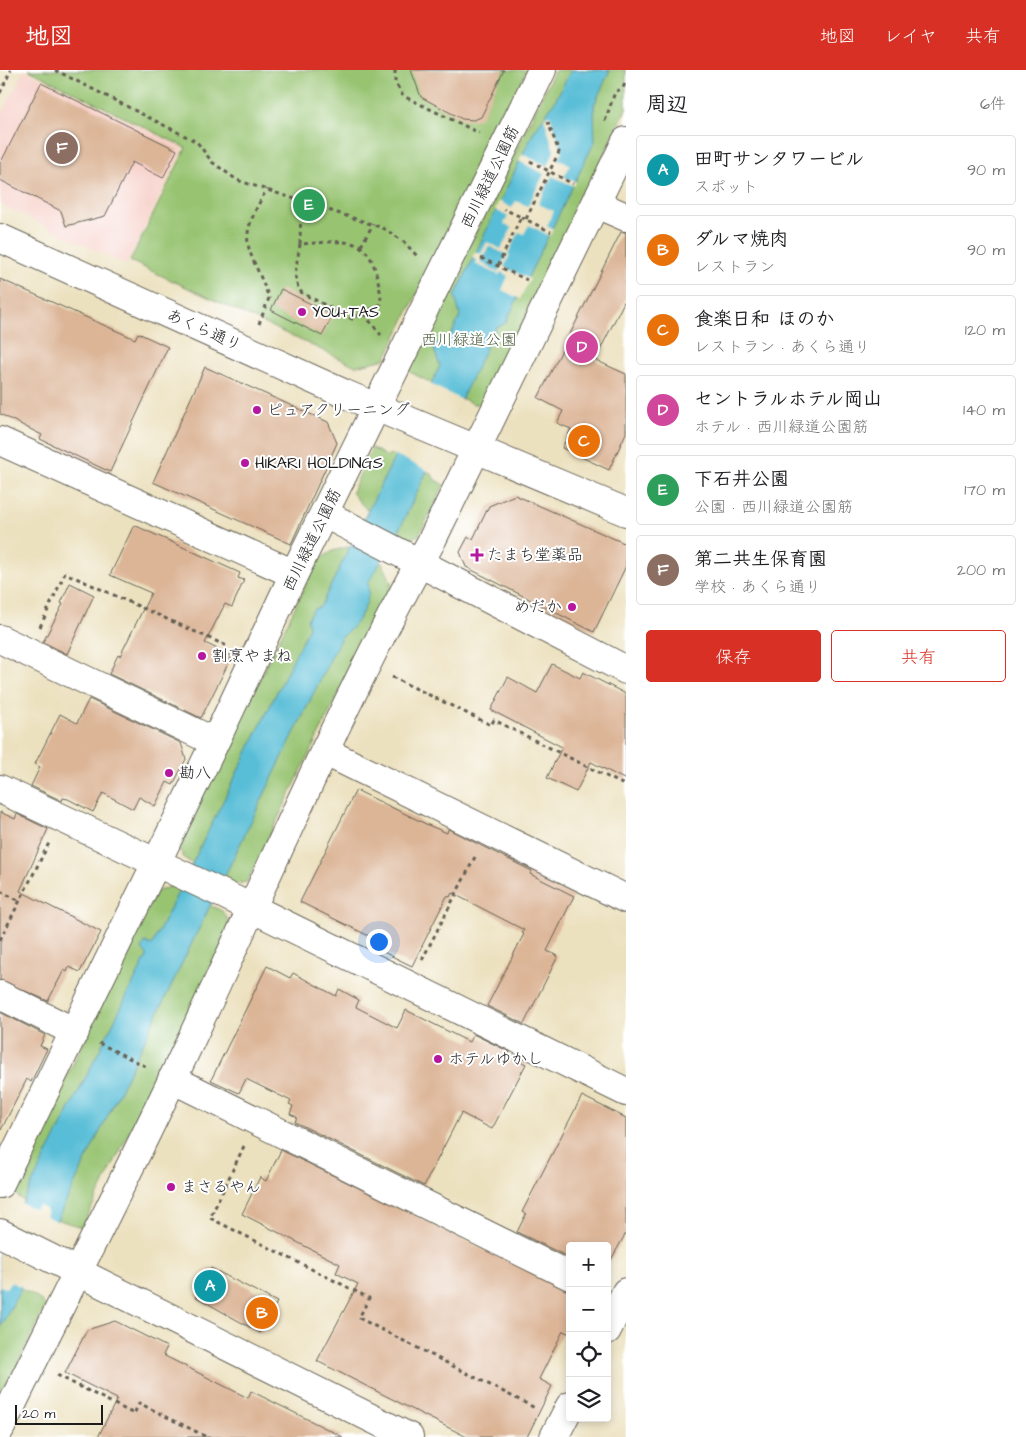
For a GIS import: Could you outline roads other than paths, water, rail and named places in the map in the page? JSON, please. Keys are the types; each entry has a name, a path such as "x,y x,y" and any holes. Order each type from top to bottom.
{"street":[{"name":"西川緑道公園筋","path":"0,1184 75,1032 169,868 215,742 294,574 542,70"},
{"path":"0,1429 172,1079 326,752 626,141"},
{"path":"596,204 626,217"},
{"name":"あくら通り","path":"0,238 376,407 626,512"},
{"path":"0,441 294,574"},
{"path":"325,514 626,670"},
{"path":"0,639 215,742"},
{"path":"326,752 626,899"},
{"path":"0,789 252,908 626,1092"},
{"path":"0,995 75,1032"},
{"path":"172,1079 566,1274"},
{"path":"2,1234 409,1437"},
{"path":"611,1318 618,1296"},
{"path":"554,1437 566,1414"}],"water":[{"path":"571,70 610,70 594,105 595,141 505,324 496,327 397,534 368,583 368,598 362,613 353,627 341,637 57,1220 0,1328 0,1247 147,956 142,949 145,942 152,945 309,627 307,620 313,609 320,607 440,366 433,347 436,341 446,346 460,316 455,296 533,133 555,101"}],"place":[{"name":"第二共生保育園","path":"62,148"},
{"name":"下石井公園","path":"309,205"},
{"name":"YOU+TAS","path":"302,312"},
{"name":"セントラルホテル岡山","path":"582,347"},
{"name":"ピュアクリーニング","path":"257,410"},
{"name":"食楽日和 ほのか","path":"584,441"},
{"name":"HIKARI HOLDINGS","path":"245,463"},
{"name":"たまち堂薬品","path":"477,555"},
{"name":"めだか","path":"572,607"},
{"name":"割烹やまね","path":"202,656"},
{"name":"勘八","path":"169,773"},
{"name":"ホテルゆかし","path":"438,1059"},
{"name":"まさるやん","path":"171,1187"},
{"name":"田町サンタワービル","path":"210,1286"},
{"name":"ダルマ焼肉","path":"262,1313"}],"park label":[{"name":"西川緑道公園","path":"469,340"}]}
